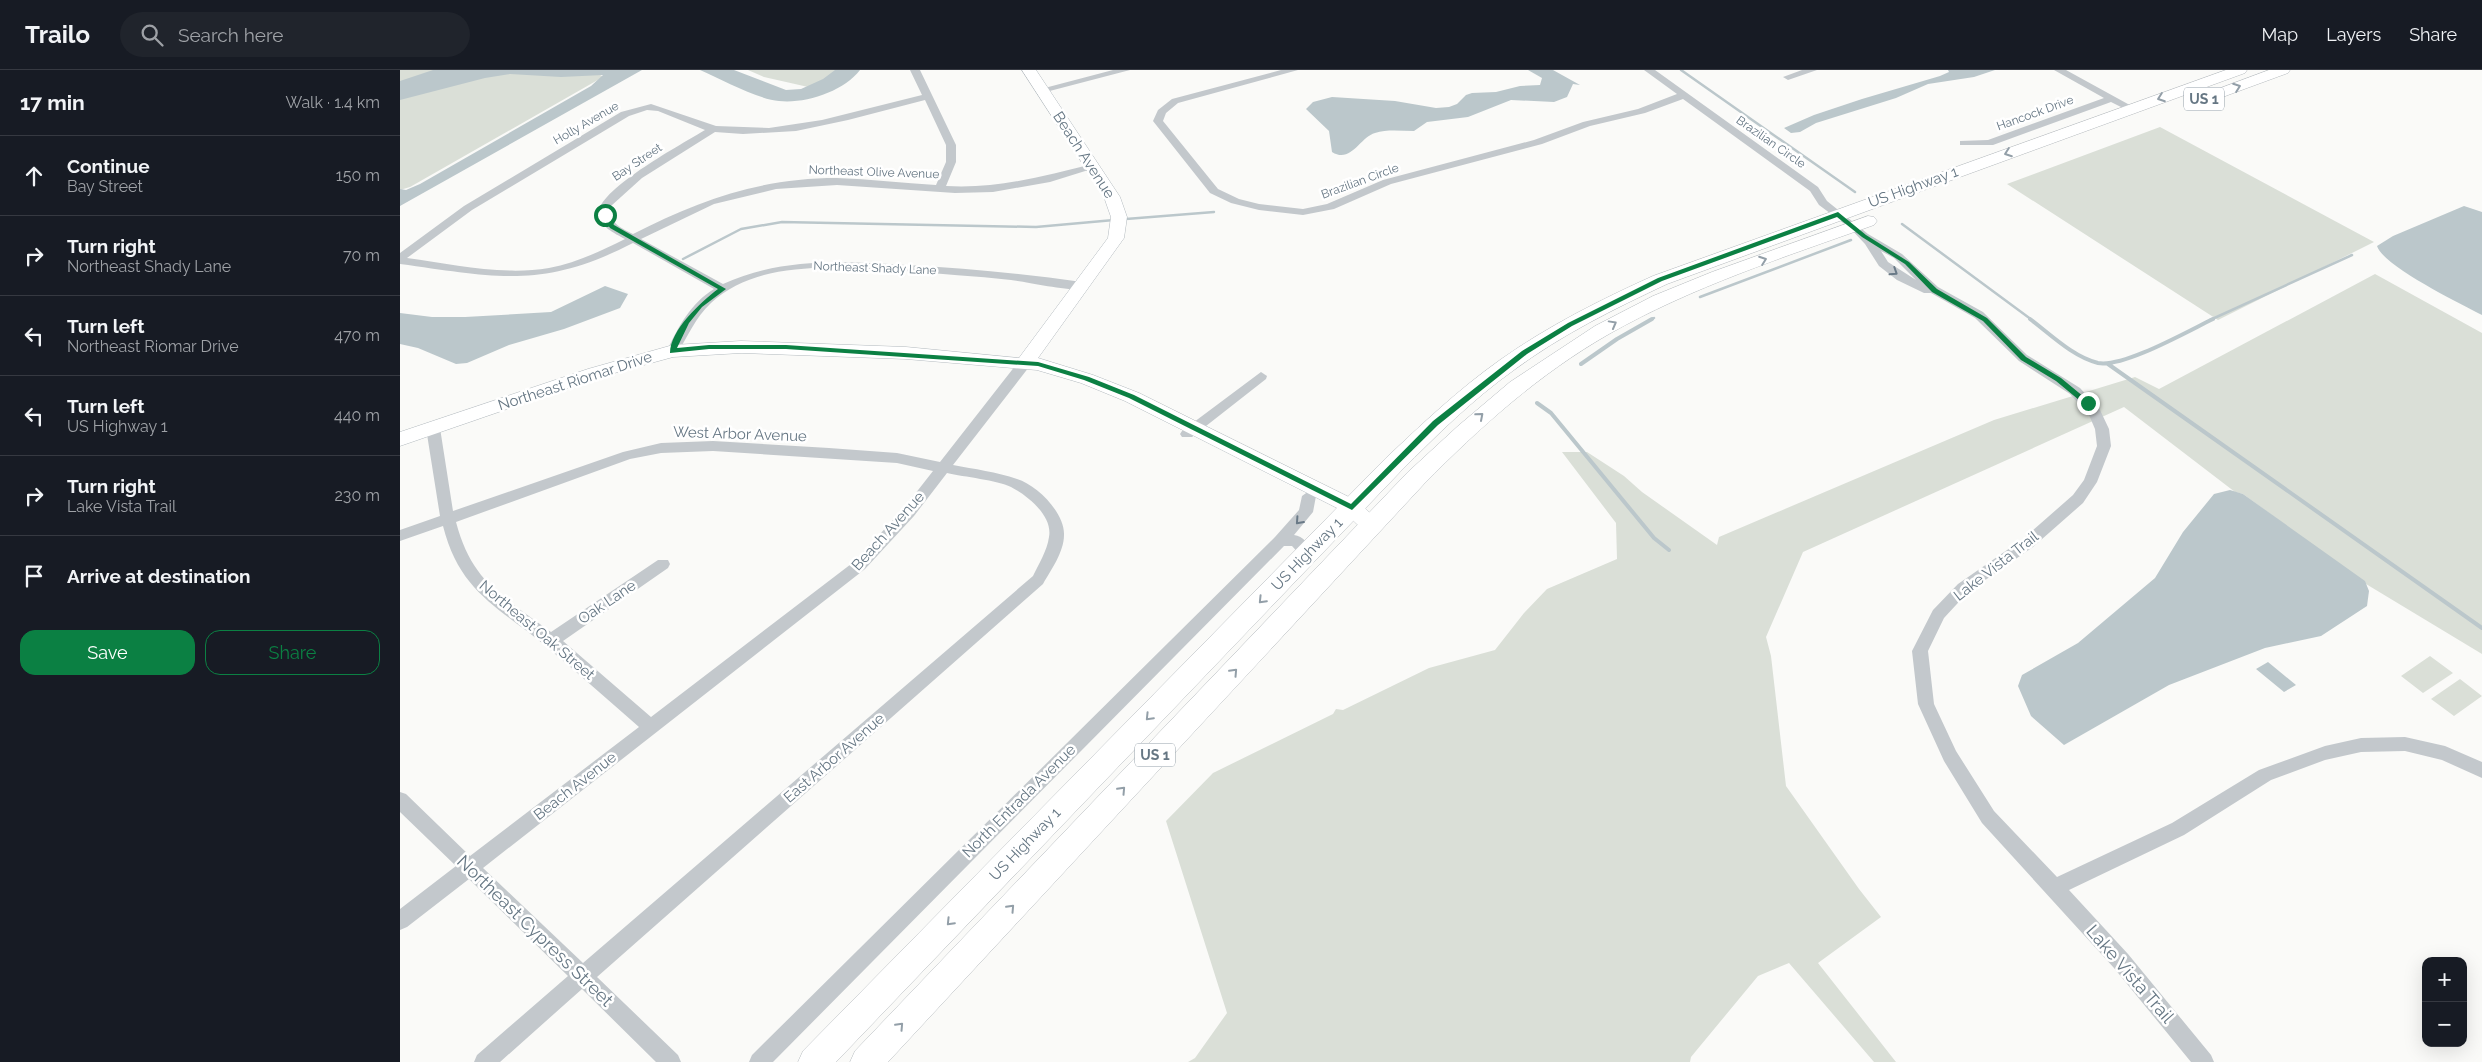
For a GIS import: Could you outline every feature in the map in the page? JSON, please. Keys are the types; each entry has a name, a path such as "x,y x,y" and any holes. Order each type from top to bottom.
{"main road":[{"name":"US Highway 1","path":"814,1062 1435,423 1471,393 1525,353 1570,325 1660,280 1852,225 2132,109 2240,70"},
{"name":"US Highway 1","path":"866,1062 1445,450 1482,414 1543,367 1631,314 1678,292 1852,225 2283,70"},
{"path":"2126,127 2132,109"}],"street":[{"path":"915,70 926,97 951,145 951,162 940,188"},
{"name":"Beach Avenue","path":"400,921 860,565 909,512 1082,286 1116,238 1120,224 1112,197 1029,70"},
{"path":"1042,90 1125,70"},
{"name":"Brazilian Circle","path":"1293,70 1196,94 1175,101 1162,112 1158,121 1214,191 1235,201 1259,206 1303,212 1330,207 1387,182 1538,142 1587,124 1641,111 1684,95"},
{"name":"Brazilian Circle","path":"1650,70 1790,170 1814,189 1823,203 1852,225"},
{"path":"1788,77 1812,70"},
{"path":"2059,70 2132,109"},
{"name":"Holly Avenue","path":"400,259 468,208 625,114 641,108 653,106 713,129 749,132 789,129 926,97"},
{"name":"Hancock Drive","path":"1964,143 1989,143 2113,98"},
{"name":"Bay Street","path":"713,129 624,186 610,198 605,210 606,220 612,227 723,289"},
{"name":"Northeast Olive Avenue","path":"400,259 515,274 542,272 568,267 598,256 686,212 752,190 792,184 830,183 978,190 1010,188 1093,167"},
{"name":"Lake Vista Trail","path":"1852,225 1870,242 1882,264 1891,271 1942,295 1978,315 2023,358 2080,396 2095,413 2103,436 2104,446 2094,472 2078,500 2028,543 1963,588 1938,614 1920,652 1926,704 1950,756 1988,817 2121,961 2204,1062"},
{"name":"Northeast Shady Lane","path":"673,351 686,322 700,306 723,289 753,275 792,266 834,264 1001,274 1082,286"},
{"name":"Northeast Riomar Drive","path":"400,439 594,373 673,351 709,347 786,347 906,353 1024,364 1036,373 1099,393 1190,431 1372,525"},
{"path":"1190,431 1261,376"},
{"name":"Northeast Oak Street","path":"433,428 448,518 454,543 465,567 481,586 551,641 650,727"},
{"name":"Northeast Riomar Drive","path":"1190,431 1309,496 1348,511"},
{"name":"West Arbor Avenue","path":"400,536 628,455 661,448 712,446 829,453 897,458 942,468"},
{"name":"East Arbor Avenue","path":"484,1062 1038,580 1051,556 1057,536 1054,518 1042,503 1015,483 942,468"},
{"name":"North Entrada Avenue","path":"759,1062 1280,541 1306,512 1309,496"},
{"path":"1280,541 1296,540 1307,553"},
{"name":"Oak Lane","path":"551,641 663,564"},
{"path":"2054,888 2178,829 2265,775 2325,753 2361,745 2405,744 2445,753 2482,770"},
{"name":"Northeast Cypress Street","path":"400,800 671,1062"}],"shaded area":[{"path":"400,70 593,70 603,77 410,187 400,190"},
{"path":"433,70 642,70 400,206 400,189 406,190 420,184 591,86 603,75 561,77 510,74 485,78 400,100 400,81"},
{"path":"700,70 734,70 786,90 801,89 823,79 835,70 860,70 844,84 824,94 801,100 779,101 760,97"},
{"path":"748,70 847,70 817,89 764,77"},
{"path":"1528,70 1553,70 1580,85 1573,84 1567,97 1554,102 1511,100 1468,117 1427,122 1414,131 1375,133 1345,155 1332,152 1329,131 1306,109 1313,102 1332,97 1395,101 1436,108 1449,107 1457,104 1466,95 1472,93 1496,92 1520,86 1540,85 1542,78"},
{"path":"1948,70 1995,70 1974,77 1928,84 1896,98 1816,123 1800,132 1791,133 1784,128 1814,115 1862,99 1940,76 1949,72"},
{"path":"2160,127 2374,242 2218,320 2007,184"},
{"path":"2464,206 2482,212 2482,315 2407,274 2382,254 2377,246 2393,236"},
{"path":"2375,274 2482,333 2482,654 2366,584 2243,494 2235,492 2124,407 1803,552 1766,637 1771,656 1786,786 1881,917 1818,963 1896,1062 1874,1062 1789,963 1758,976 1691,1057 1690,1062 1188,1062 1195,1058 1227,1013 1166,821 1213,773 1333,714 1336,709 1343,710 1429,668 1495,650 1524,613 1547,589 1617,559 1616,523 1562,452 1587,452 1624,476 1642,492 1717,545 1719,537 1994,420 2135,377 2159,389"},
{"path":"605,286 628,294 620,308 564,329 509,345 467,363 456,364 418,348 400,344 400,313 432,317 465,317 551,312"},
{"path":"2230,490 2243,494 2365,581 2369,591 2367,606 2321,636 2265,648 2169,685 2064,745 2031,716 2018,686 2022,675 2078,643 2155,578 2183,532 2214,494"},
{"path":"2430,656 2453,673 2423,693 2401,676"},
{"path":"2268,662 2296,685 2284,692 2256,669"},
{"path":"2460,679 2482,696 2454,716 2431,699"}],"waterway":[{"path":"1681,70 1855,192"},
{"path":"1126,219 1214,212"},
{"path":"683,259 741,229 782,222 1036,227 1114,220"},
{"path":"1902,224 2032,320"},
{"path":"1700,297 1851,240"},
{"path":"2210,320 2352,255"},
{"path":"1581,364 1617,339 1652,319"},
{"path":"2030,319 2080,356 2098,363 2123,360 2139,354 2213,319"},
{"path":"2108,364 2482,628"},
{"path":"1537,403 1551,413 1654,538 1669,550"}],"route":[{"path":"605,215 608,224 612,227 723,289 700,306 686,322 673,351 709,347 786,347 906,353 1038,364 1087,379 1132,397 1352,507 1435,423 1525,353 1570,325 1615,300 1660,280 1838,214 1864,236 1907,263 1934,290 1971,310 1985,320 2023,358 2074,391 2088,403"}]}
